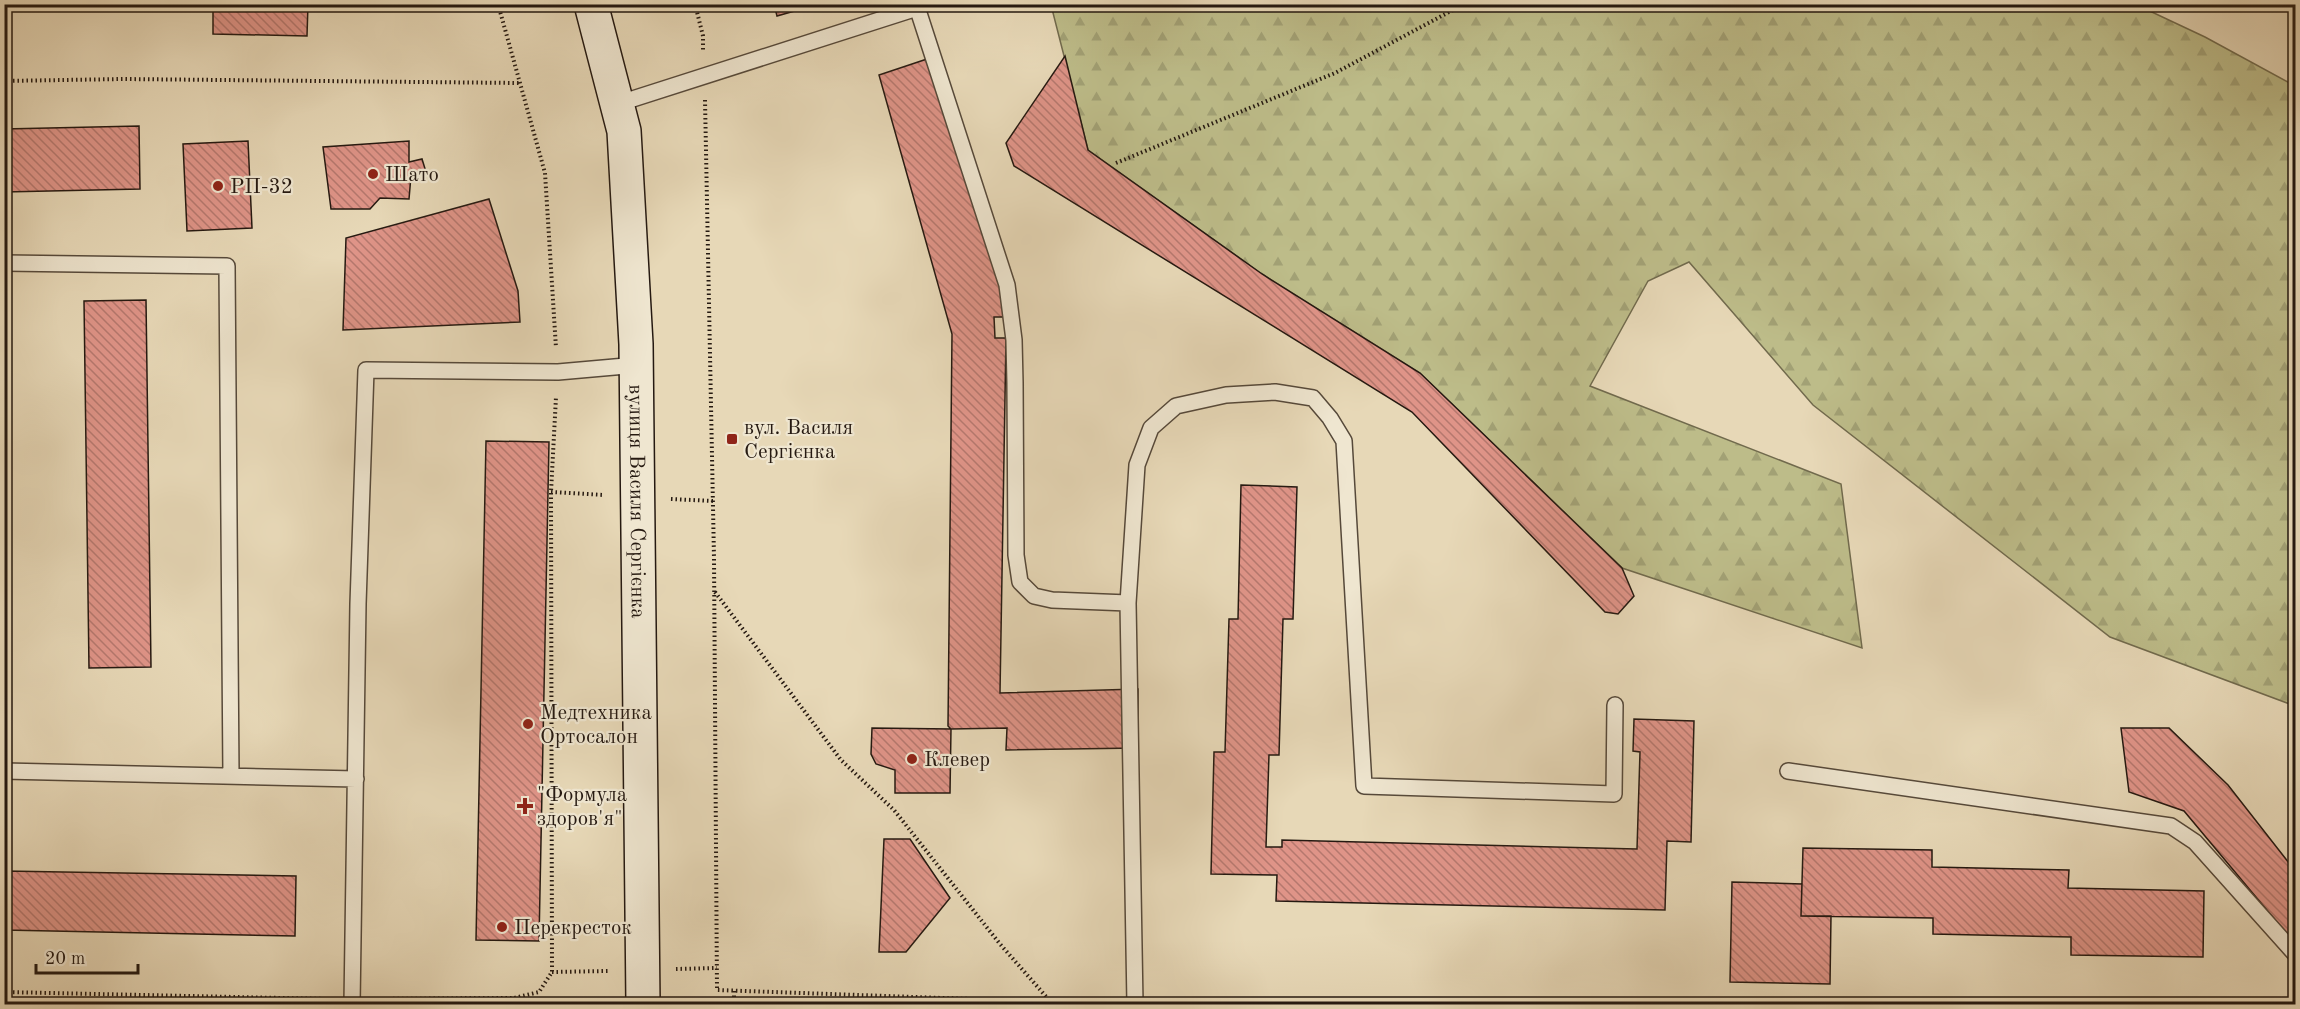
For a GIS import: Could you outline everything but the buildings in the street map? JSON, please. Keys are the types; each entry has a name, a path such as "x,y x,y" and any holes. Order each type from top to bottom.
{"main road":[{"name":"вулиця Василя Сергієнка","path":"591,4 624,131 636,365 643,1005"}],"lane":[{"path":"617,104 916,6 1007,285 1014,351 1016,555 1020,582 1034,596 1052,600 1128,603"},
{"path":"4,263 227,266 231,776"},
{"path":"352,1002 358,604 366,370 558,372 636,365"},
{"path":"1135,1005 1128,603 1137,465 1151,428 1176,406 1226,395 1275,392 1313,398 1330,418 1344,441 1364,786 1614,794 1615,705"},
{"path":"4,771 356,779"},
{"path":"1788,771 2171,826 2195,842 2295,955"}],"path":[{"path":"4,992 352,1002 514,998 539,992 552,972 551,492 558,372 545,173 498,4"},
{"path":"695,4 703,36 704,75 714,591 717,990 1120,1005"},
{"path":"1116,163 1335,73 1464,4"},
{"path":"4,81 123,79 519,83"},
{"path":"714,591 841,760 894,810 1000,944 1050,1002"},
{"path":"734,991 734,1005"},
{"path":"513,1005 514,998"}],"green space":[{"path":"1051,5 2137,5 2205,37 2295,86 2295,706 2110,637 1813,405 1689,262 1648,281 1590,386 1841,484 1862,648 1622,568 1420,373 1262,274 1088,150"}],"place":[{"name":"Шато","path":"373,174"},
{"name":"РП-32","path":"218,186"},
{"name":"вул. Василя Сергієнка","path":"732,439"},
{"name":"Медтехника Ортосалон","path":"528,724"},
{"name":"Клевер","path":"912,759"},
{"name":"\"Формула здоров'я\"","path":"525,806"},
{"name":"Перекресток","path":"502,927"}]}
